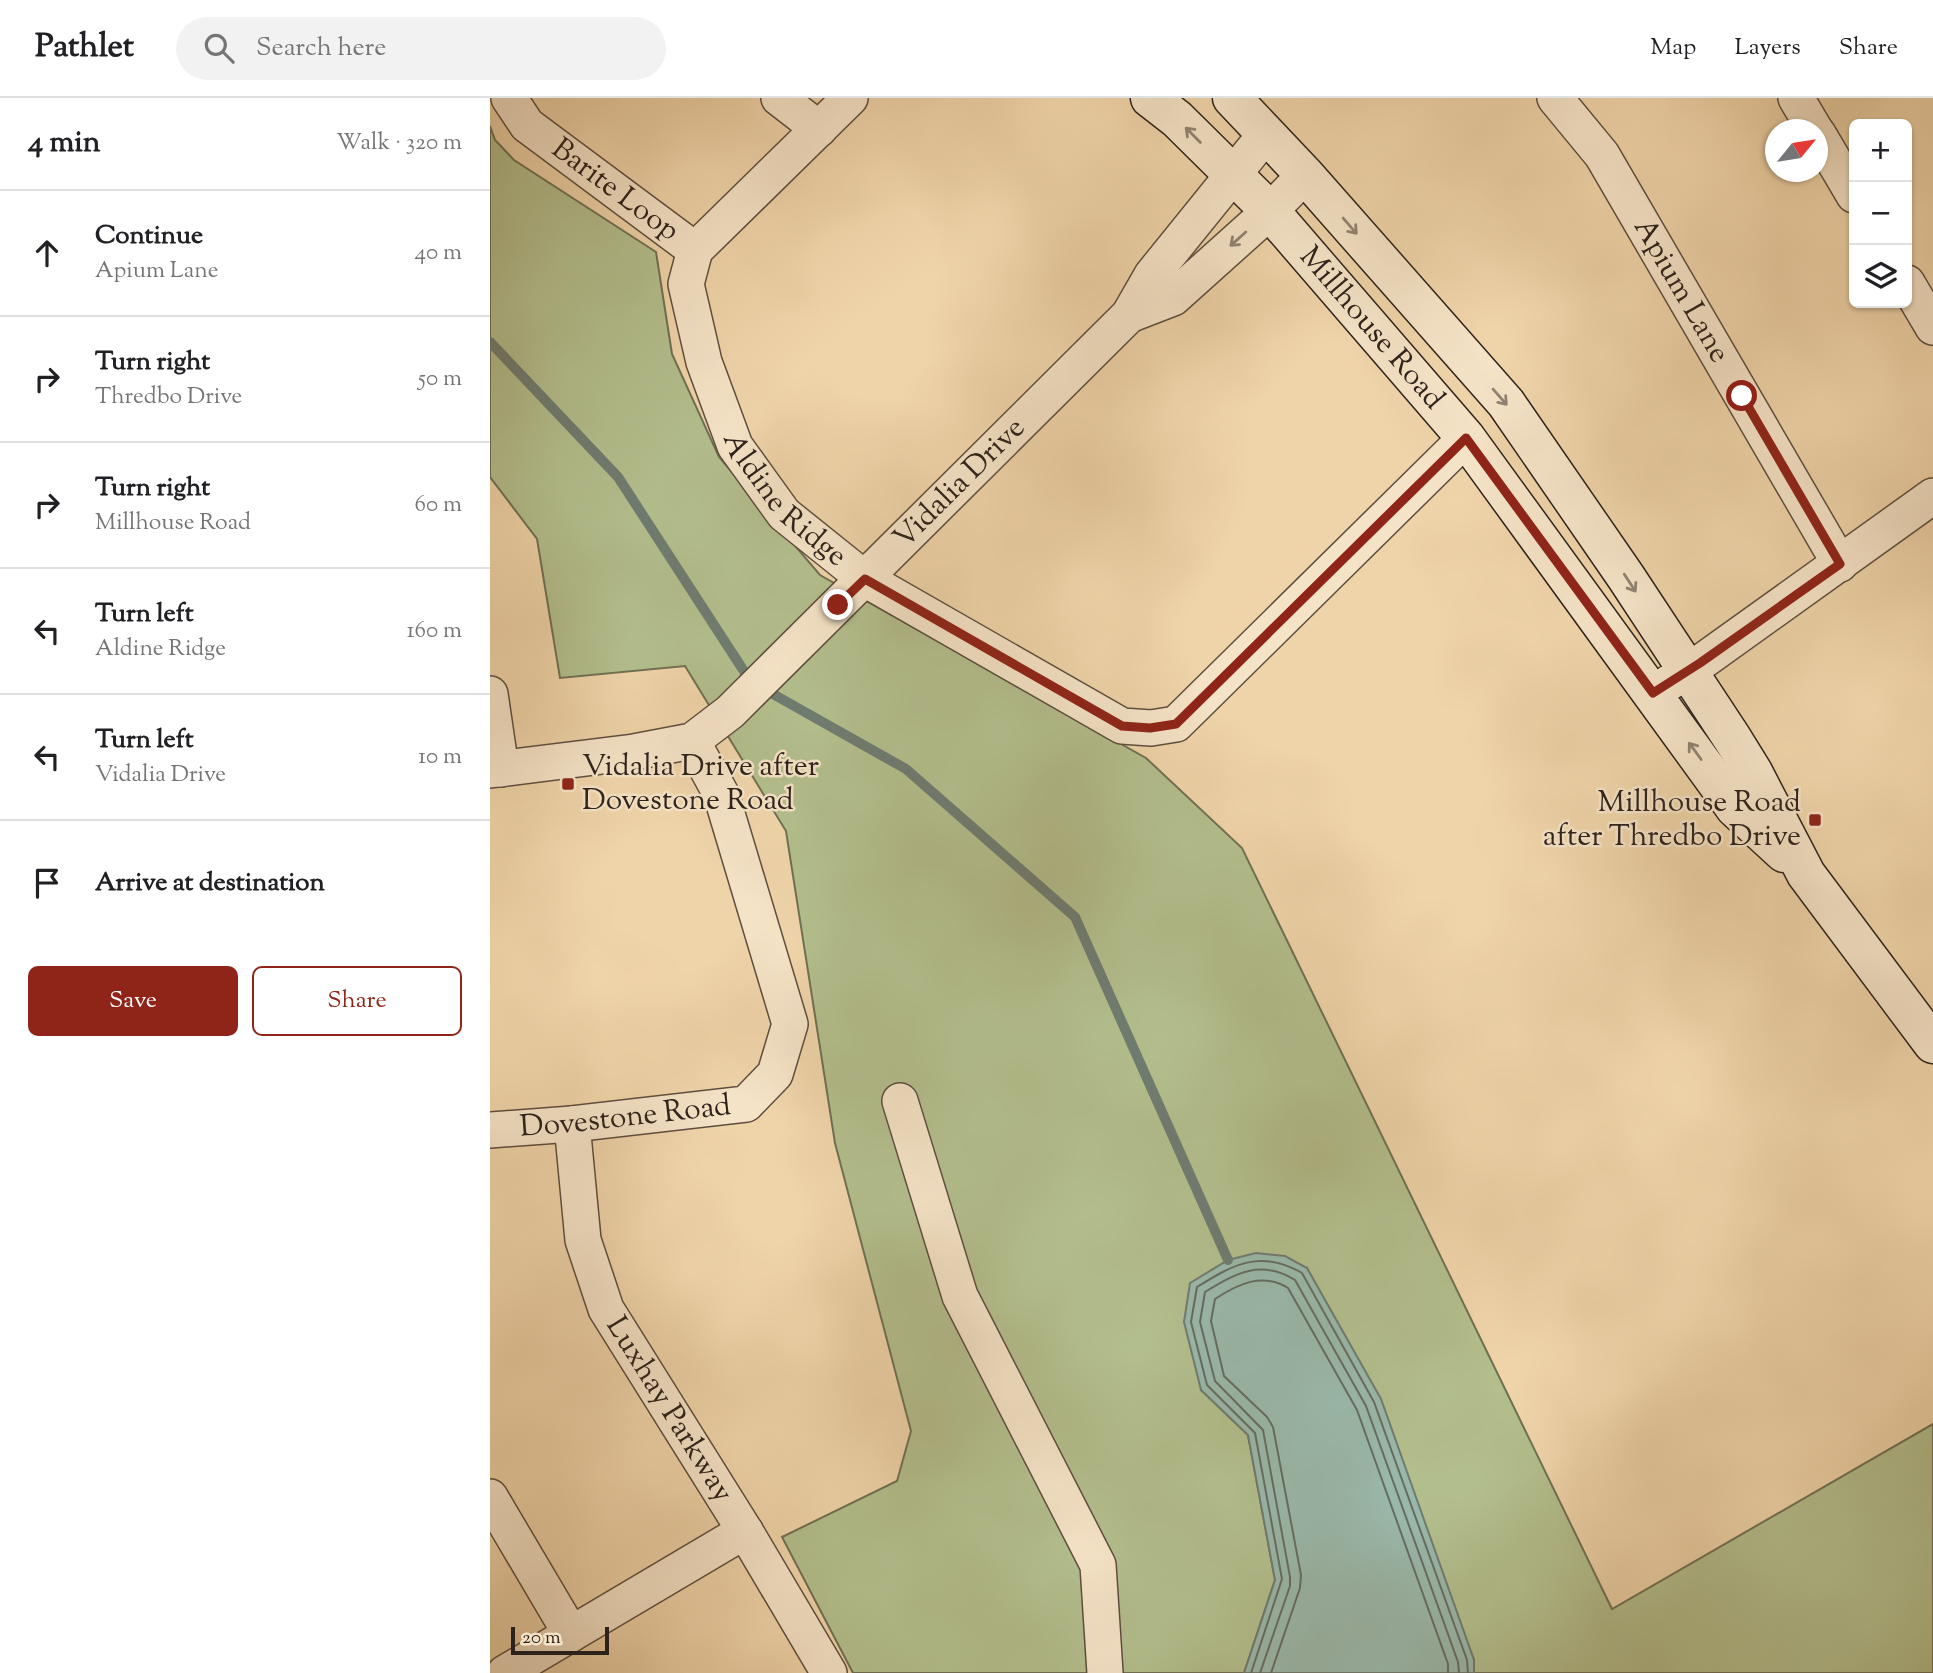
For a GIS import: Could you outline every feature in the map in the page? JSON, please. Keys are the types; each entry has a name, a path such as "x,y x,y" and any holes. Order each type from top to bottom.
{"main road":[{"name":"Millhouse Road","path":"1150,98 1177,119 1270,211 1466,438 1735,808 1806,874"},
{"name":"Millhouse Road","path":"1233,98 1305,175 1506,403 1688,671 1753,772 1806,874 1933,1044"}],"street":[{"name":"Barite Loop","path":"509,98 527,125 695,250"},
{"path":"779,98 819,129"},
{"name":"Aldine Ridge","path":"850,98 695,250 685,284 704,362 734,446 784,514 865,579 1122,726 1150,728 1176,724 1466,438"},
{"name":"Apium Lane","path":"1555,98 1602,155 1840,564"},
{"path":"1796,98 1808,119"},
{"name":"Vidalia Drive","path":"496,769 634,752 692,741 730,712 1129,316 1152,275 1266,134"},
{"path":"1828,152 1849,187"},
{"name":"Vidalia Drive","path":"1129,316 1173,298 1270,211 1305,175"},
{"path":"1912,292 1933,327"},
{"path":"1653,693 1688,671 1933,496"},
{"path":"490,694 496,769"},
{"name":"Dovestone Road","path":"490,1130 572,1124 747,1104 775,1074 790,1024 721,794 692,741"},
{"path":"900,1101 960,1296 1098,1565 1105,1673"},
{"name":"Luxhay Parkway","path":"572,1124 583,1240 606,1309 745,1531 829,1673"},
{"path":"490,1497 571,1634"},
{"path":"505,1673 745,1531"}],"green space":[{"path":"490,126 495,140 514,160 656,252 672,354 719,457 820,575 1146,758 1242,848 1612,1609 1933,1424 1933,1673 1474,1673 1474,1660 1326,1305 1307,1268 1201,1390 1248,1435 1275,1580 1244,1673 853,1673 782,1537 897,1481 911,1431 835,1143 786,831 685,666 560,678 537,539 490,477"}],"water":[{"path":"1256,1253 1285,1256 1307,1268 1381,1399 1474,1660 1474,1673 1244,1673 1275,1580 1248,1435 1201,1390 1184,1322 1190,1283 1228,1260"}],"waterway":[{"path":"490,342 618,477 751,682"},
{"path":"764,689 906,769 1075,917 1228,1260"}],"place":[{"name":"Vidalia Drive after Dovestone Road","path":"568,784"},
{"name":"Millhouse Road after Thredbo Drive","path":"1815,820"}],"route":[{"path":"838,605 865,579 1122,726 1150,728 1176,724 1466,438 1653,693 1840,564 1742,396"}]}
